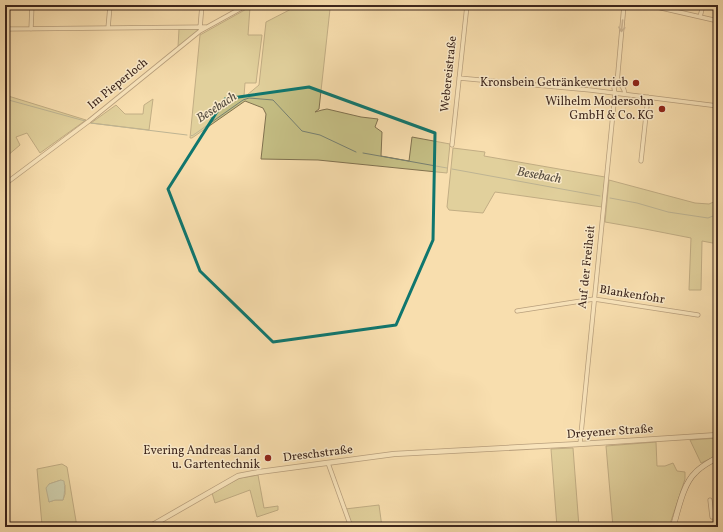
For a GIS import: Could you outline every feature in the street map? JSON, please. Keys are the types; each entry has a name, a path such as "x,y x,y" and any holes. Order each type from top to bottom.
{"main road":[{"path":"673,527 685,489 692,476 700,468 718,457"}],"street":[{"path":"31,29 32,5"},
{"path":"200,29 202,5"},
{"path":"5,29 200,29 247,5"},
{"name":"Webereistraße","path":"452,145 467,5"},
{"path":"624,5 617,83 622,86 625,94"},
{"path":"648,5 718,21"},
{"path":"700,17 703,5"},
{"path":"108,28 110,6"},
{"path":"94,7 140,6"},
{"name":"Im Pieperloch","path":"5,184 89,121 200,29"},
{"path":"459,78 625,94 718,106"},
{"name":"Auf der Freiheit","path":"580,444 615,93 614,88 617,83"},
{"path":"641,161 648,97"},
{"name":"Blankenfohr","path":"516,311 594,299 698,315"},
{"name":"Dreyener Straße","path":"503,449 718,434"},
{"name":"Dreschstraße","path":"149,527 238,476 394,454 503,449"},
{"path":"328,463 351,527"},
{"path":"710,500 712,517 718,516"}],"highlighted area":[{"path":"309,87 435,133 433,240 396,325 273,342 200,271 168,189 225,99"}],"shaded area":[{"path":"299,5 321,5 330,9 319,109 315,112 327,109 361,117 378,119 375,127 382,132 381,156 409,161 412,137 450,144 447,173 318,160 261,159 266,114 263,108 245,101 190,138 200,35 250,7 248,35 262,35 256,83 245,83 244,96 259,85 266,22"},
{"path":"179,29 197,29 198,31 178,47"},
{"path":"5,95 86,120 40,153 27,133 16,137 20,145 5,156"},
{"path":"153,99 149,130 91,123 116,105 125,114 143,114 144,105"},
{"path":"453,148 485,152 484,156 605,177 602,207 495,192 483,213 449,210 447,207"},
{"path":"609,180 695,203 709,204 718,200 718,244 702,241 701,290 689,290 691,238 605,222"},
{"path":"718,438 718,455 701,463 690,440"},
{"path":"656,442 657,466 665,466 673,463 677,471 685,472 685,479 669,527 613,527 606,446"},
{"path":"573,448 579,527 557,527 551,449"},
{"path":"62,464 67,467 77,527 42,525 37,469","holes":["61,480 65,485 63,500 49,502 49,484"]},
{"path":"258,475 264,508 278,506 278,510 257,517 250,490 215,503 212,493 240,478"},
{"path":"61,480 64,481 63,500 49,502 46,488 49,484"},
{"path":"379,505 382,527 352,527 345,509"}],"waterway":[{"name":"Besebach","path":"191,135 192,136 243,100 249,98 273,100 302,131 320,135 356,152"},
{"name":"Besebach","path":"5,99 85,121"},
{"name":"Besebach","path":"90,123 187,135"},
{"name":"Besebach","path":"363,153 447,168"},
{"name":"Besebach","path":"452,169 600,196"},
{"name":"Besebach","path":"610,198 637,203 668,212 708,218 718,214"}],"place":[{"name":"Kronsbein Getränkevertrieb","path":"636,83"},
{"name":"Wilhelm Modersohn GmbH & Co. KG","path":"662,109"},
{"name":"Evering Andreas Land u. Gartentechnik","path":"268,458"}]}
